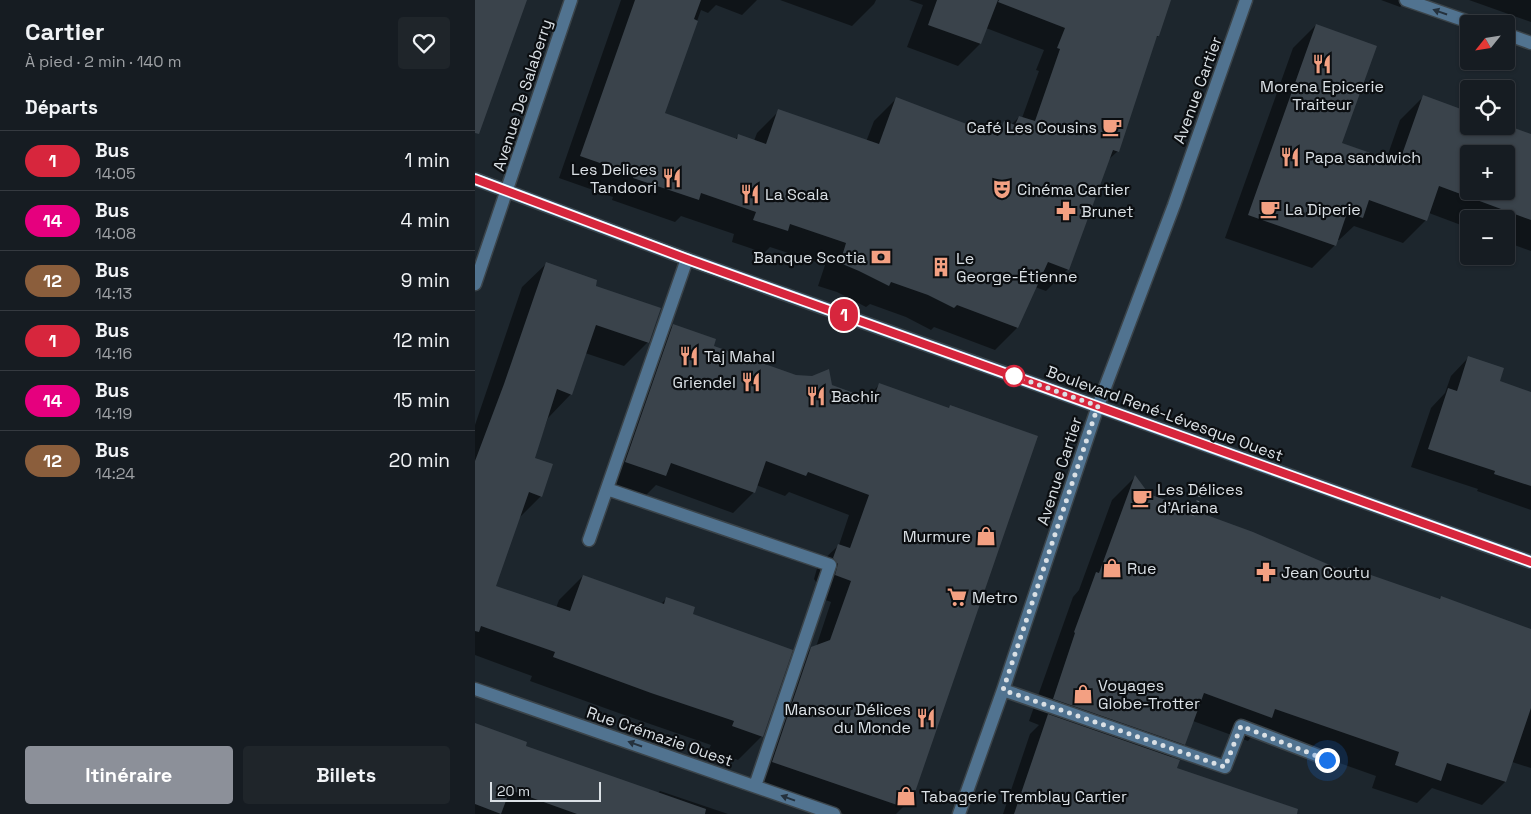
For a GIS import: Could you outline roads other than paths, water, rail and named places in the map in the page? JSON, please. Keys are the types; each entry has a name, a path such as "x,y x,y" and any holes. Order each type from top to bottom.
{"main road":[{"name":"Boulevard René-Lévesque Ouest","path":"475,179 687,259 1531,562"}],"street":[{"name":"Avenue De Salaberry","path":"475,284 571,0"},
{"name":"Avenue Cartier","path":"959,814 1003,690 1098,406 1174,205 1246,0"},
{"path":"1406,0 1460,19"},
{"path":"1515,37 1531,43"},
{"path":"589,540 687,259"},
{"path":"607,489 830,565 755,786"},
{"name":"Rue Crémazie Ouest","path":"475,688 834,814"},
{"path":"1003,690 1225,767 1241,726 1327,760"}],"place":[{"name":"Morena Epicerie Traiteur","path":"1322,64"},
{"name":"Café Les Cousins","path":"1112,127"},
{"name":"Papa sandwich","path":"1290,157"},
{"name":"Les Delices Tandoori","path":"672,178"},
{"name":"Cinéma Cartier","path":"1002,189"},
{"name":"La Scala","path":"750,194"},
{"name":"La Diperie","path":"1270,209"},
{"name":"Brunet","path":"1066,211"},
{"name":"Banque Scotia","path":"881,257"},
{"name":"Le George-Étienne","path":"941,267"},
{"name":"Taj Mahal","path":"689,356"},
{"name":"Griendel","path":"751,382"},
{"name":"Bachir","path":"816,396"},
{"name":"Les Délices d'Ariana","path":"1142,498"},
{"name":"Murmure","path":"986,536"},
{"name":"Rue","path":"1112,568"},
{"name":"Jean Coutu","path":"1266,572"},
{"name":"Metro","path":"957,597"},
{"name":"Voyages Globe-Trotter","path":"1083,694"},
{"name":"Mansour Délices du Monde","path":"926,718"},
{"name":"Tabagerie Tremblay Cartier","path":"906,796"}]}
